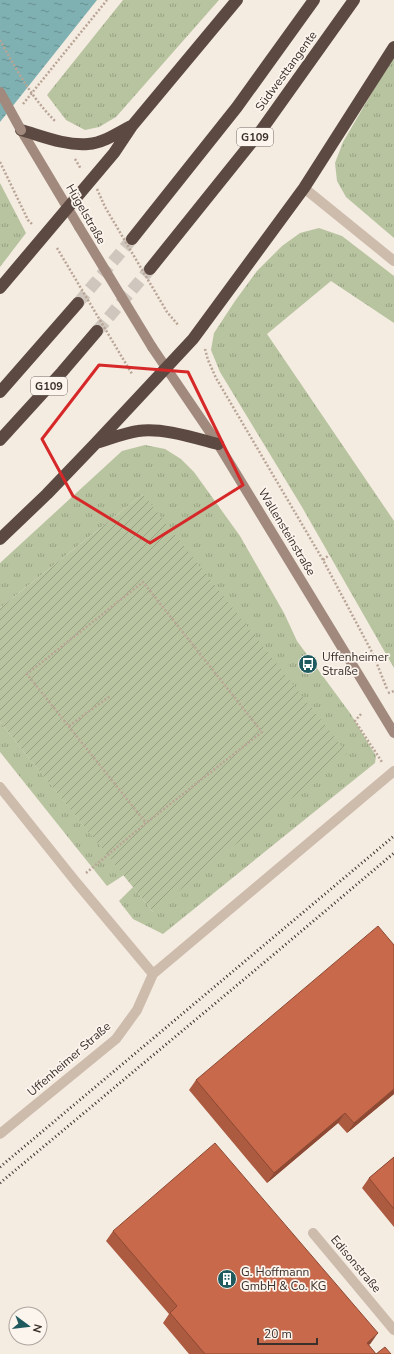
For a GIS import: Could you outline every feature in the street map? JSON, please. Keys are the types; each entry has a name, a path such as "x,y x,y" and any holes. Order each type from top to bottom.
{"highway":[{"path":"0,288 114,153 132,126 237,0"},
{"name":"Südwesttangente","path":"132,239 237,107 314,0"},
{"name":"Südwesttangente","path":"150,270 260,132 354,0"},
{"path":"0,539 47,494 193,339 304,188 394,46"},
{"path":"21,130 51,139 71,143 89,144 101,141 132,126"},
{"name":"G109","path":"0,392 78,303"},
{"name":"G109","path":"0,440 97,331"},
{"path":"95,444 139,430 155,430 218,444"}],"street":[{"name":"Hügelstraße","path":"0,92 67,208 152,347"},
{"path":"304,188 394,261"},
{"name":"Wallensteinstraße","path":"152,347 218,444 394,733"},
{"name":"Uffenheimer Straße","path":"0,1134 116,1039 137,1010 154,974 392,773"},
{"path":"0,787 76,882 154,974"},
{"name":"Edisonstraße","path":"313,1233 394,1330"}],"path":[{"path":"19,108 107,0"},
{"path":"0,40 22,78 42,108 55,121"},
{"path":"0,162 20,205"},
{"path":"97,189 105,207 167,312 179,326"},
{"path":"57,248 132,374"},
{"path":"206,350 208,360 216,378 323,560 373,654 391,699"},
{"path":"323,560 328,556"},
{"path":"76,882 146,823 262,732 143,582 27,674 146,823"},
{"path":"308,664 313,660"},
{"path":"388,693 394,692"},
{"path":"69,726 110,696"},
{"path":"361,714 355,721 392,773"}],"highlighted area":[{"path":"99,365 188,372 243,485 150,543 73,496 42,439"}],"green space":[{"path":"123,0 219,0 116,117 99,127 85,130 66,120 47,95"},
{"path":"394,55 394,238 346,197 337,181 335,163 343,142"},
{"path":"0,183 26,233 0,267"},
{"path":"319,228 342,236 394,276 394,323 331,281 267,334 394,521 394,668 302,507 220,372 211,350 214,333 257,271 282,246 300,233"},
{"path":"145,445 165,449 181,459 194,472 240,536 284,613 297,641 350,713 376,756 375,763 163,934 133,919 119,901 133,887 153,912 143,494 0,608 0,563 122,451"},
{"path":"143,494 347,753 153,912 0,722 0,608"},
{"path":"0,722 124,875 107,886 0,752"}],"water":[{"path":"0,0 97,0 0,122"}],"building":[{"path":"378,926 394,945 394,1089 354,1123 345,1113 274,1173 196,1080"},
{"name":"G. Hoffmann GmbH & Co. KG","path":"215,1143 378,1333 367,1343 376,1354 205,1354 170,1313 177,1306 113,1231"},
{"path":"394,1157 394,1209 369,1178"},
{"path":"385,1347 391,1354 376,1354"}],"tunnel":[{"path":"78,303 132,239"},
{"path":"97,331 150,269"}],"railway":[{"path":"0,1167 394,836"},
{"path":"0,1183 394,853"}],"place":[{"name":"Uffenheimer Straße","path":"308,664"},
{"name":"G. Hoffmann GmbH & Co. KG","path":"227,1279"}]}
